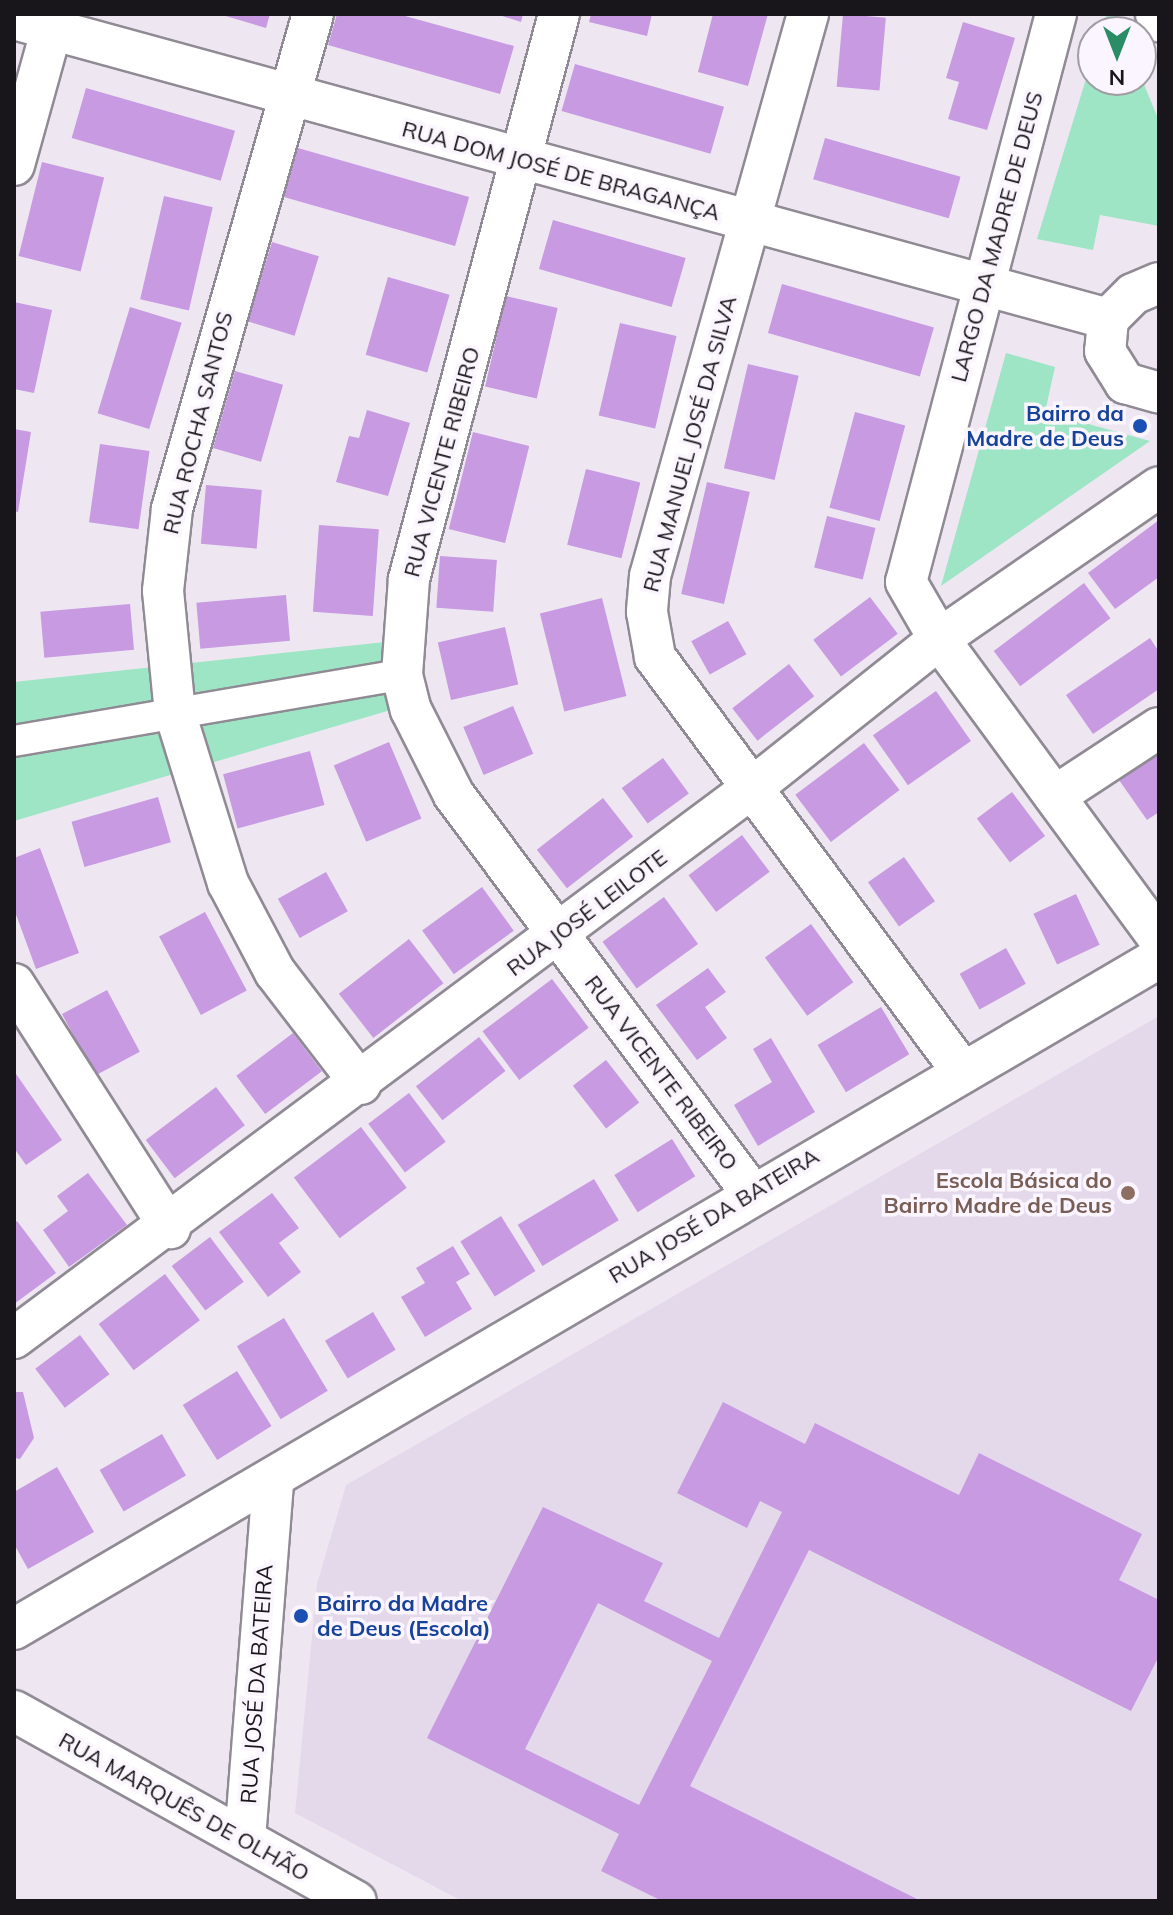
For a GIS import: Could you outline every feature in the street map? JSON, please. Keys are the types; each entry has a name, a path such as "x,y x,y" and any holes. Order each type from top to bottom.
{"street":[{"name":"RUA ROCHA SANTOS","path":"313,14 172,509 163,591 175,713 228,883 275,972 361,1084"},
{"name":"RUA VICENTE RIBEIRO","path":"559,14 409,579 402,675 411,710 454,795 752,1193"},
{"name":"RUA MANUEL JOSÉ DA SILVA","path":"808,14 650,576 647,612 655,657 962,1071"},
{"name":"LARGO DA MADRE DE DEUS","path":"1056,14 906,582 939,639 1159,939"},
{"path":"1156,14 1159,21"},
{"name":"RUA DOM JOSÉ DE BRAGANÇA","path":"14,19 54,22 288,95 1108,319"},
{"path":"14,165 54,22"},
{"path":"1159,283 1133,294 1108,319 1105,351 1125,383 1159,393"},
{"name":"RUA JOSÉ LEILOTE","path":"14,1338 170,1228 361,1084 752,788 939,639 1159,487"},
{"path":"14,741 402,675"},
{"path":"1055,796 1159,728"},
{"name":"RUA JOSÉ DA BATEIRA","path":"14,1629 273,1480 752,1193 1159,958"},
{"path":"14,984 170,1228"},
{"name":"RUA JOSÉ DA BATEIRA","path":"245,1839 273,1480"},
{"name":"RUA MARQUÊS DE OLHÃO","path":"14,1711 356,1901"}],"shaded area":[{"path":"1159,1016 1159,1901 462,1901 295,1813 317,1584 346,1485"}],"green space":[{"path":"1081,96 1149,96 1159,121 1159,226 1100,215 1093,250 1037,239"},
{"path":"1006,353 1055,367 1045,412 1150,441 941,586"},
{"path":"385,642 394,709 14,821 14,682"}],"building":[{"path":"219,14 270,14 266,28"},
{"path":"337,14 398,14 514,46 500,94 328,45"},
{"path":"496,14 523,14 521,22"},
{"path":"591,14 652,14 647,36 589,22"},
{"path":"713,14 768,14 748,86 698,72"},
{"path":"843,14 886,18 879,90 837,87"},
{"path":"963,22 1015,38 987,130 948,119 959,82 946,78"},
{"path":"575,64 724,107 710,154 561,111"},
{"path":"86,88 235,131 221,181 72,138"},
{"path":"825,138 961,177 949,218 813,179"},
{"path":"298,148 469,197 455,246 284,197"},
{"path":"42,162 104,177 81,272 19,256"},
{"path":"164,196 213,207 189,311 140,299"},
{"path":"553,220 686,258 672,307 539,269"},
{"path":"272,242 319,256 295,336 248,321"},
{"path":"388,277 450,295 427,373 366,355"},
{"path":"782,284 934,328 920,377 768,333"},
{"path":"506,296 558,308 537,399 485,387"},
{"path":"14,302 52,310 34,393 14,389"},
{"path":"130,307 182,323 149,429 98,413"},
{"path":"620,323 677,336 655,429 599,416"},
{"path":"748,364 799,376 775,480 724,468"},
{"path":"235,371 283,385 261,462 213,448"},
{"path":"367,410 410,423 388,496 336,482 349,436 359,438"},
{"path":"855,412 905,425 880,521 829,508"},
{"path":"14,429 31,432 18,512 14,511"},
{"path":"473,432 529,446 505,543 449,529"},
{"path":"100,444 150,451 139,529 89,522"},
{"path":"586,469 640,483 621,558 567,545"},
{"path":"707,482 750,492 724,604 681,594"},
{"path":"206,485 262,490 257,549 201,544"},
{"path":"827,516 876,528 863,580 814,567"},
{"path":"1159,520 1159,577 1115,609 1088,573"},
{"path":"319,525 379,529 373,616 313,612"},
{"path":"440,556 497,560 493,612 436,608"},
{"path":"1084,583 1110,618 1020,686 994,651"},
{"path":"286,595 290,641 200,649 196,603"},
{"path":"870,597 898,634 841,676 813,640"},
{"path":"602,598 626,696 564,711 540,613"},
{"path":"130,604 134,650 44,658 40,612"},
{"path":"728,621 746,654 710,675 691,641"},
{"path":"505,627 518,684 451,700 438,643"},
{"path":"1150,638 1159,652 1159,689 1093,734 1066,695"},
{"path":"789,664 814,696 758,741 732,708"},
{"path":"936,691 971,741 908,785 873,735"},
{"path":"513,706 533,754 484,775 463,727"},
{"path":"389,742 421,818 366,842 334,765"},
{"path":"864,743 900,790 831,842 795,795"},
{"path":"310,751 324,805 238,828 223,774"},
{"path":"1159,754 1159,812 1147,820 1119,780"},
{"path":"663,758 689,794 648,824 622,788"},
{"path":"1012,792 1045,836 1010,862 977,818"},
{"path":"158,797 171,842 84,867 71,822"},
{"path":"603,798 633,837 567,888 537,850"},
{"path":"742,835 770,872 716,912 688,875"},
{"path":"40,848 79,953 36,969 14,909 14,858"},
{"path":"904,857 935,901 899,926 868,882"},
{"path":"326,872 348,911 300,938 278,899"},
{"path":"482,887 514,931 454,974 422,930"},
{"path":"1076,894 1100,945 1057,965 1033,914"},
{"path":"664,897 698,944 637,989 603,942"},
{"path":"205,912 247,991 201,1015 159,936"},
{"path":"811,924 853,982 807,1016 765,958"},
{"path":"409,939 443,983 373,1038 339,994"},
{"path":"1006,948 1026,984 980,1010 960,974"},
{"path":"708,968 726,992 705,1007 727,1038 697,1060 656,1005"},
{"path":"552,979 589,1028 519,1080 483,1031"},
{"path":"107,990 140,1052 95,1076 62,1014"},
{"path":"881,1007 909,1054 846,1092 818,1045"},
{"path":"293,1033 322,1071 265,1114 236,1076"},
{"path":"479,1037 505,1071 442,1120 416,1086"},
{"path":"771,1038 815,1112 758,1146 734,1105 772,1082 753,1049"},
{"path":"606,1060 639,1103 606,1128 573,1086"},
{"path":"14,1071 62,1140 26,1165 14,1148"},
{"path":"216,1087 245,1125 175,1178 146,1140"},
{"path":"409,1093 446,1142 405,1172 368,1124"},
{"path":"361,1127 407,1188 340,1238 294,1178"},
{"path":"672,1139 695,1176 638,1212 614,1175"},
{"path":"88,1173 127,1225 69,1267 43,1230 68,1211 57,1196"},
{"path":"594,1179 619,1220 542,1266 518,1225"},
{"path":"272,1193 299,1228 279,1243 301,1272 268,1297 219,1232"},
{"path":"501,1216 535,1271 495,1297 460,1241"},
{"path":"17,1221 56,1273 14,1304 14,1224"},
{"path":"210,1237 244,1282 205,1311 172,1266"},
{"path":"453,1246 470,1274 456,1282 472,1309 425,1337 401,1297 425,1283 416,1268"},
{"path":"165,1274 200,1320 134,1370 99,1324"},
{"path":"373,1312 396,1350 348,1379 325,1341"},
{"path":"284,1318 328,1391 281,1419 237,1346"},
{"path":"80,1335 109,1374 65,1408 35,1369"},
{"path":"237,1371 271,1426 217,1460 183,1405"},
{"path":"14,1392 23,1392 34,1438 20,1459 14,1458"},
{"path":"723,1402 805,1444 815,1423 959,1495 979,1453 1142,1534 1119,1580 1159,1600 1159,1656 1131,1711 809,1550 690,1786 921,1901 662,1901 601,1871 619,1834 427,1738 543,1507 663,1563 644,1601 719,1638 782,1512 760,1501 747,1528 677,1493","holes":["598,1603 712,1661 639,1805 525,1749"]},
{"path":"162,1434 186,1476 124,1512 100,1470"},
{"path":"57,1467 94,1532 28,1569 14,1544 14,1492"}],"place":[{"name":"Bairro da Madre de Deus","path":"1140,426"},
{"name":"Escola Básica do Bairro Madre de Deus","path":"1128,1193"},
{"name":"Bairro da Madre de Deus (Escola)","path":"301,1616"}]}
